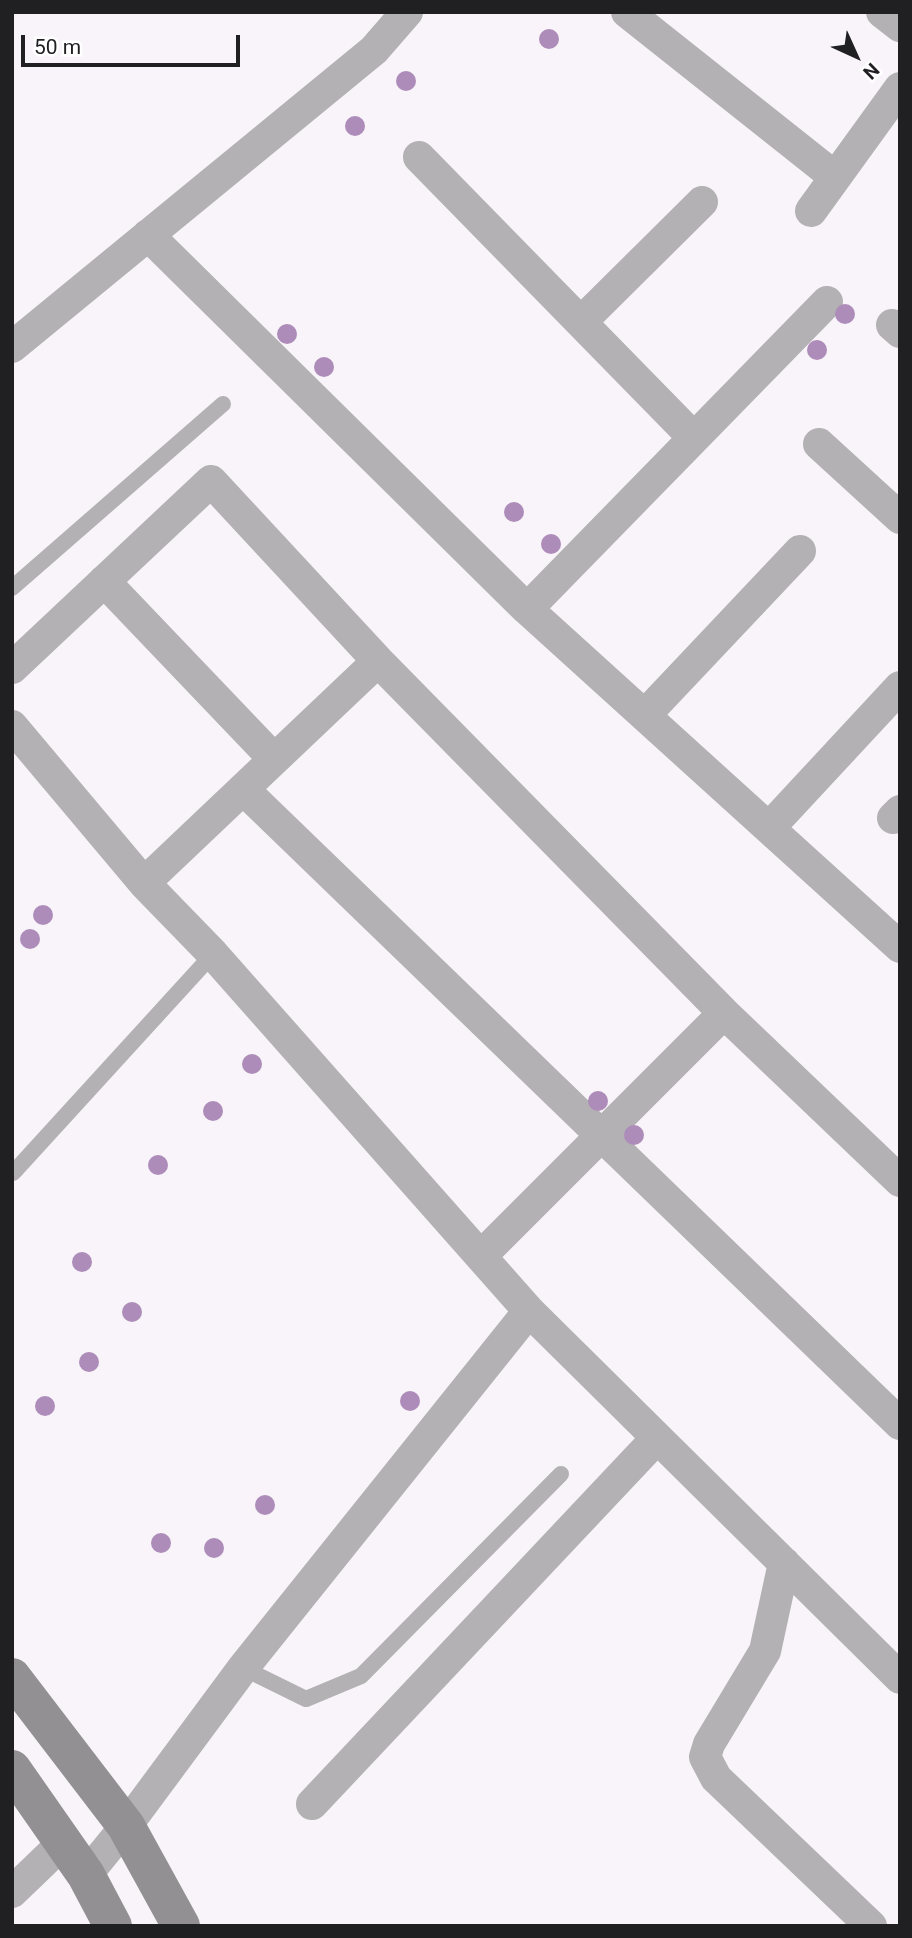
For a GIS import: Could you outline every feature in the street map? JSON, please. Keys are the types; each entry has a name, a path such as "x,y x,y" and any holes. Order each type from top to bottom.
{"main road":[{"path":"12,1677 126,1826 181,1926"},
{"path":"12,1769 86,1875 113,1926"}],"street":[{"path":"12,346 374,50 407,12"},
{"path":"627,12 835,177"},
{"path":"882,12 900,26"},
{"path":"811,211 900,88"},
{"path":"419,157 694,438"},
{"path":"581,322 702,202"},
{"path":"148,235 527,608 900,947"},
{"path":"527,608 827,302"},
{"path":"819,444 900,517"},
{"path":"12,668 211,481 378,661 724,1013 900,1181"},
{"path":"645,715 800,551"},
{"path":"104,581 274,760"},
{"path":"144,883 378,661"},
{"path":"769,828 900,688"},
{"path":"12,726 144,883 213,954 529,1311 900,1678"},
{"path":"243,789 900,1424"},
{"path":"481,1256 724,1013"},
{"path":"86,1875 126,1826 243,1668 529,1311"},
{"path":"312,1804 657,1438"},
{"path":"784,1563 765,1651 709,1744 705,1757 716,1778 871,1926"},
{"path":"12,1892 64,1842"}],"lane":[{"path":"12,588 223,404"},
{"path":"13,1173 213,954"},
{"path":"243,1668 306,1699 361,1676 561,1474"}]}
